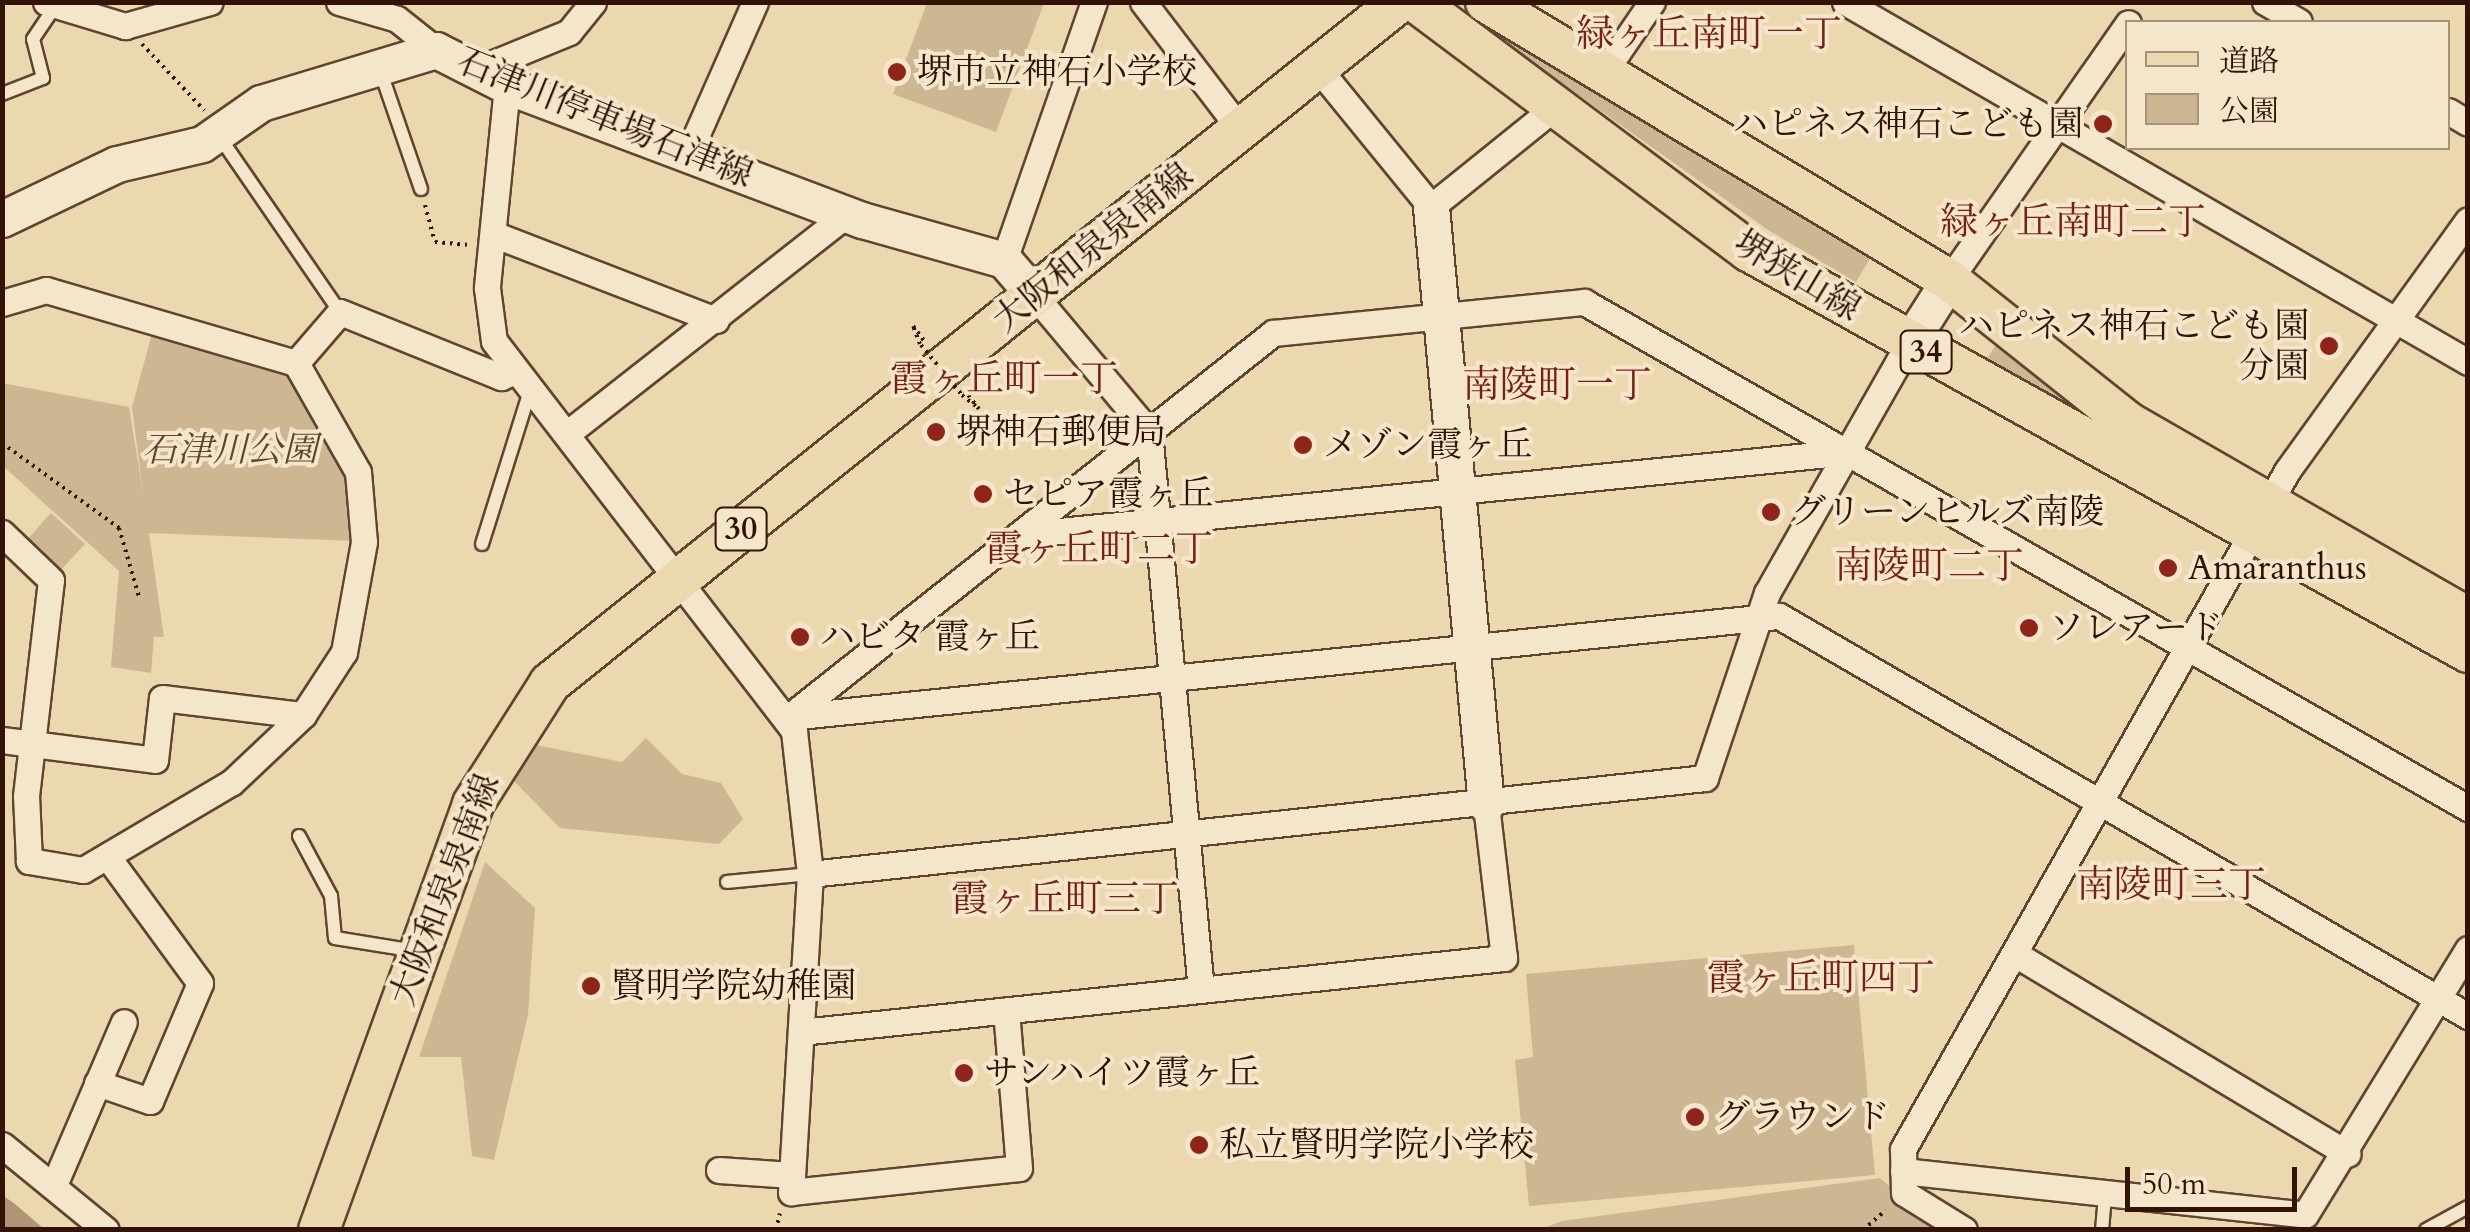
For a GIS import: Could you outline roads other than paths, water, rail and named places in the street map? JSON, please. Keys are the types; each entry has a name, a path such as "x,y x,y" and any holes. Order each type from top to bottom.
{"main road":[{"name":"大阪和泉泉南線","path":"319,1230 473,804 526,710 681,577 1399,2"},
{"name":"堺狭山線","path":"1416,2 1749,251 1909,343 2468,618"},
{"name":"堺狭山線","path":"1486,2 1949,280 2129,423 2468,652"},
{"name":"石津川停車場石津線","path":"2,218 117,164 220,132 261,103 436,50 493,78 847,214 1004,260"},
{"path":"1430,206 1486,804"},
{"path":"1004,260 1034,296"},
{"path":"1909,343 1949,280"}],"street":[{"path":"50,4 125,26 210,2"},
{"path":"338,2 374,7 436,50"},
{"path":"593,2 569,32 493,78 492,241 486,317 523,380 569,432 789,717 810,874 792,1192 1019,1168 1006,1010"},
{"path":"688,154 755,2"},
{"path":"1004,260 1094,2"},
{"path":"1143,2 1240,129"},
{"path":"1604,72 1652,2"},
{"path":"1845,2 2468,362"},
{"path":"2266,2 2296,20"},
{"path":"1949,280 2125,27"},
{"path":"1318,67 1430,206 1555,107"},
{"path":"569,432 847,214"},
{"path":"1903,1182 1903,1149 2262,516 2468,220"},
{"path":"492,241 716,320"},
{"path":"2,303 46,290 296,362 358,472 364,542 344,652 303,715 232,782 83,870 29,861 32,744 51,580 2,533"},
{"path":"1034,296 1149,432 1201,990"},
{"path":"789,717 1273,332 1584,302 2468,808"},
{"path":"296,362 340,312 501,377 523,380"},
{"path":"810,874 1705,778 1758,615 1909,343"},
{"path":"1019,535 1157,525 1848,452"},
{"path":"789,717 1758,615 1779,616 2468,1016"},
{"path":"2,740 155,760 162,698 303,715"},
{"path":"801,1032 1504,958 1486,804"},
{"path":"97,1083 150,1101 200,983 107,856"},
{"path":"1903,1182 2105,1192 2305,1222 2468,949"},
{"path":"2015,954 2348,1154"},
{"path":"54,1184 124,1022"},
{"path":"2,1145 106,1230"},
{"path":"719,1170 792,1175"},
{"path":"1903,1182 1964,1230"}],"lane":[{"path":"2,94 43,78 33,39 50,4"},
{"path":"379,68 421,189"},
{"path":"220,132 340,312"},
{"path":"482,544 482,522 523,380"},
{"path":"299,836 331,896 335,938 420,952"},
{"path":"727,882 810,874"},
{"path":"2102,1230 2105,1192"},
{"path":"2426,1230 2468,1207"}],"place":[{"name":"堺市立神石小学校","path":"897,72"},
{"name":"ハピネス神石こども園","path":"2103,124"},
{"name":"ハピネス神石こども園 分園","path":"2329,346"},
{"name":"堺神石郵便局","path":"936,432"},
{"name":"メゾン霞ヶ丘","path":"1303,445"},
{"name":"セピア霞ヶ丘","path":"983,494"},
{"name":"グリーンヒルズ南陵","path":"1771,512"},
{"name":"Amaranthus","path":"2168,568"},
{"name":"ソレアード","path":"2029,628"},
{"name":"ハビタ 霞ヶ丘","path":"800,637"},
{"name":"賢明学院幼稚園","path":"591,986"},
{"name":"サンハイツ霞ヶ丘","path":"964,1073"},
{"name":"グラウンド","path":"1695,1117"},
{"name":"私立賢明学院小学校","path":"1199,1145"}],"district":[{"name":"緑ヶ丘南町一丁","path":"1709,35"},
{"name":"緑ヶ丘南町二丁","path":"2073,223"},
{"name":"霞ヶ丘町一丁","path":"1004,380"},
{"name":"南陵町一丁","path":"1557,386"},
{"name":"霞ヶ丘町二丁","path":"1099,550"},
{"name":"南陵町二丁","path":"1929,567"},
{"name":"南陵町三丁","path":"2171,886"},
{"name":"霞ヶ丘町三丁","path":"1065,900"},
{"name":"霞ヶ丘町四丁","path":"1821,979"}],"park label":[{"name":"石津川公園","path":"230,450"}]}
